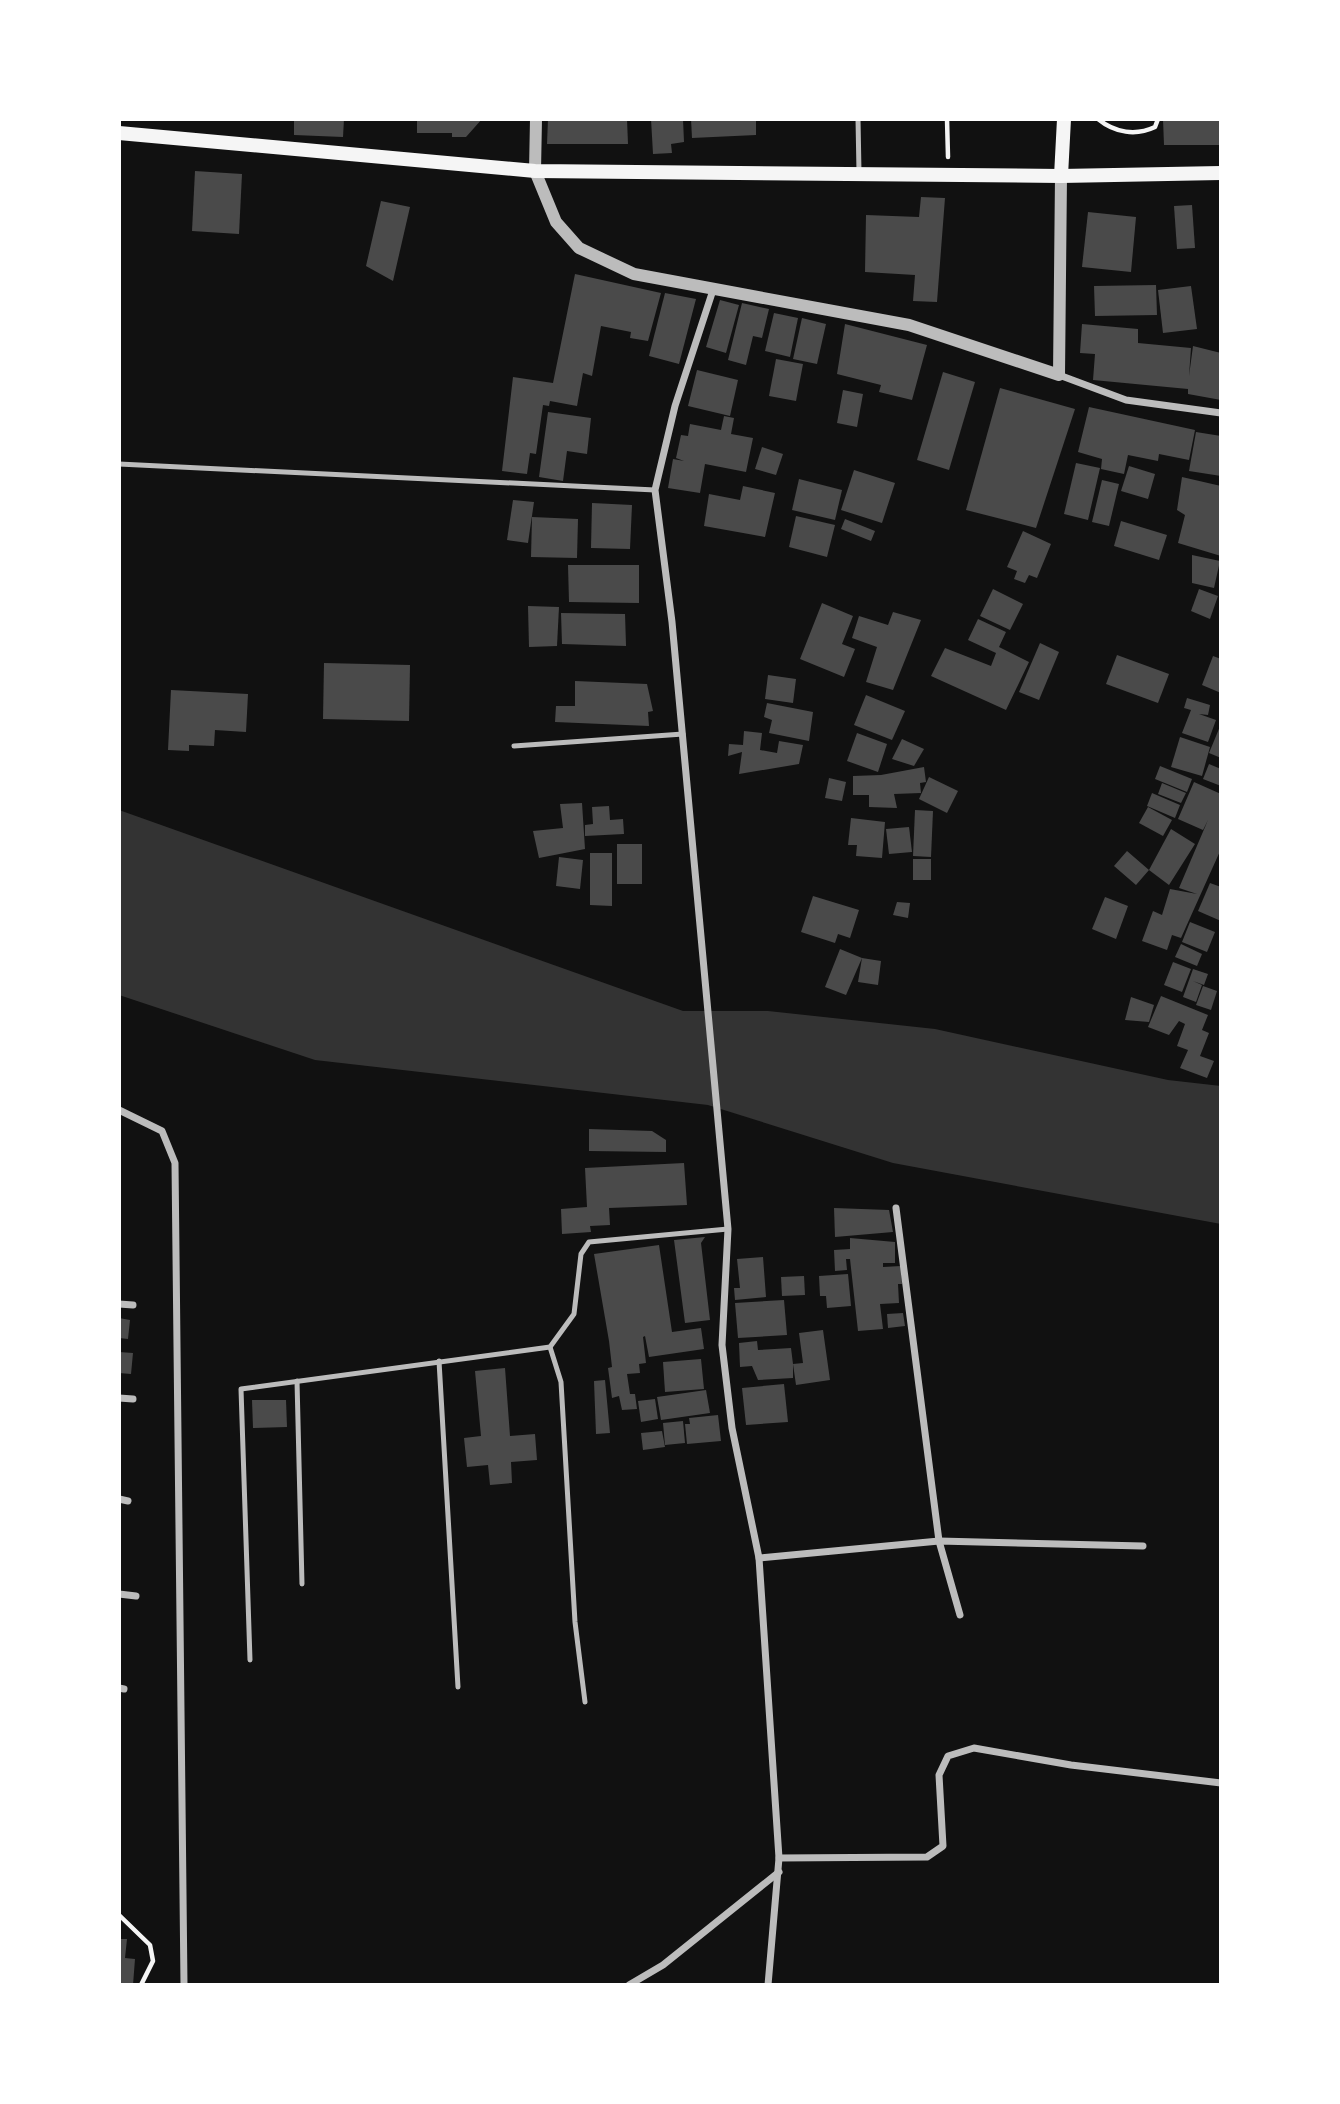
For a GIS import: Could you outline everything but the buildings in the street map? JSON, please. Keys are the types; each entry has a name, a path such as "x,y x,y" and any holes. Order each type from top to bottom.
{"main road":[{"path":"1061,176 1064,119"},
{"path":"119,133 536,171 1061,176 1221,173"}],"street":[{"path":"536,119 536,171 556,222 579,248 635,274 909,325 1126,400 1221,413"},
{"path":"1059,376 1061,176"},
{"path":"714,287 675,406 655,490 683,734 687,804 729,1229 722,1319 724,1367 732,1428 759,1558 779,1858 768,1985"},
{"path":"119,1110 162,1131 175,1163 184,1985"},
{"path":"896,1208 939,1541 960,1615"},
{"path":"119,1304 133,1305"},
{"path":"119,1398 133,1399"},
{"path":"119,1499 128,1501"},
{"path":"759,1558 939,1541 1143,1546"},
{"path":"119,1594 136,1596"},
{"path":"779,1858 927,1857 943,1846 939,1775 948,1756 974,1748 1071,1765 1221,1783"},
{"path":"629,1985 663,1965 779,1872"}],"lane":[{"path":"858,119 859,175"},
{"path":"119,464 655,490"},
{"path":"514,746 683,734"},
{"path":"250,1660 241,1389 550,1347 574,1314 581,1254 589,1242 729,1229"},
{"path":"550,1347 561,1382 575,1622 585,1702"},
{"path":"439,1361 458,1687"},
{"path":"297,1381 302,1584"}],"path":[{"path":"947,119 950,175"},
{"path":"1098,119 1120,131 1142,133 1155,127 1158,119"},
{"path":"119,1915 150,1945 153,1961 141,1985"}],"shaded area":[{"path":"119,810 683,1011 768,1011 935,1029 1168,1080 1221,1086 1221,1224 893,1163 708,1105 315,1060 119,995"}]}
